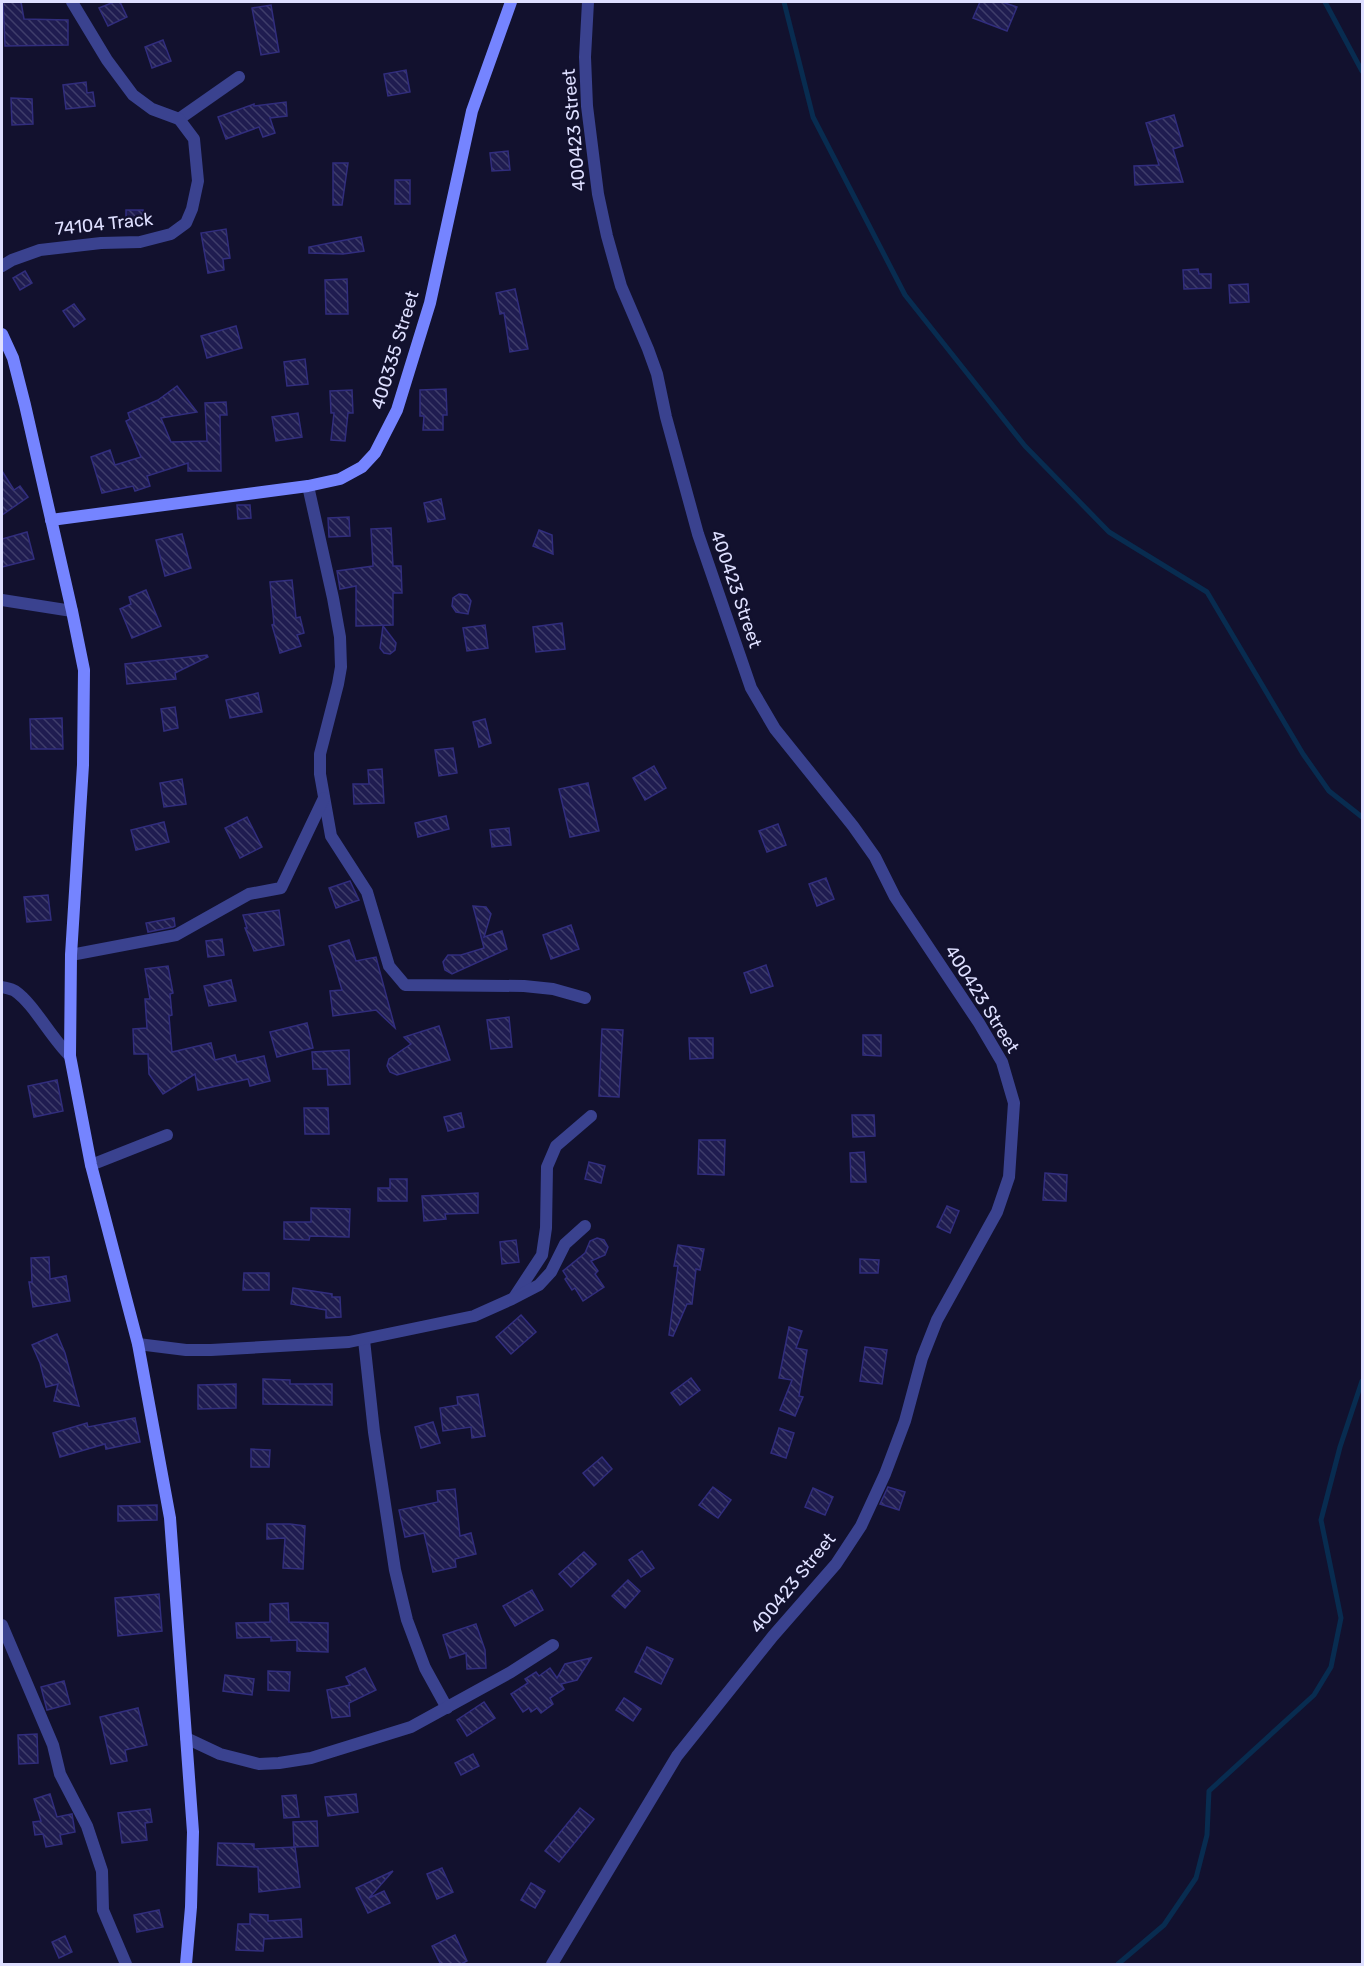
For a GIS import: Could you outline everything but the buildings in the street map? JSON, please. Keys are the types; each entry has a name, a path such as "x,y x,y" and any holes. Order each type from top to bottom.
{"street":[{"path":"72,2 107,60 133,95 152,109 179,119 239,77"},
{"name":"400335 Street","path":"51,520 308,486 340,479 362,466 375,453 397,410 430,303 472,111 511,2"},
{"name":"400423 Street","path":"552,1965 676,1756 758,1654 836,1564 861,1526 885,1474 905,1421 922,1358 937,1320 997,1212 1009,1177 1014,1103 1002,1062 895,897 875,857 775,729 751,688 698,534 666,417 657,374 621,286 607,237 598,194 587,106 585,57 588,2"},
{"name":"74104 Track","path":"2,266 12,260 49,248 140,242 171,234 186,223 198,181 194,139 179,119"},
{"path":"2,334 13,358 84,670 82,776 71,955 70,1056 91,1165 138,1344 170,1518 193,1832 191,1907 186,1965"},
{"path":"308,486 333,598 340,647 341,667 338,684 320,754 320,774 324,798 331,836 367,892 389,966 405,985 553,988 585,998"},
{"path":"2,600 72,610"},
{"path":"71,955 176,934 249,894 281,888 324,798"},
{"path":"2,987 14,990 30,1006 57,1044 70,1056"},
{"path":"512,1299 542,1256 546,1228 548,1167 556,1146 591,1116"},
{"path":"91,1165 166,1135"},
{"path":"138,1344 186,1350 211,1350 349,1342 474,1316 539,1285 551,1272 565,1244 585,1226"},
{"path":"364,1340 374,1432 395,1570 407,1620 421,1659 447,1708"},
{"path":"2,1625 52,1745 60,1774 87,1826 102,1871 103,1910 126,1965"},
{"path":"186,1738 220,1754 259,1764 311,1758 411,1727 511,1672 554,1645"}],"waterway":[{"path":"784,2 813,117 905,295 1025,446 1109,532 1207,592 1303,754 1329,791 1362,817"},
{"path":"1325,2 1362,71"},
{"path":"1118,1964 1164,1925 1196,1878 1207,1835 1209,1791 1314,1695 1331,1667 1341,1618 1321,1520 1340,1447 1362,1381"}]}
